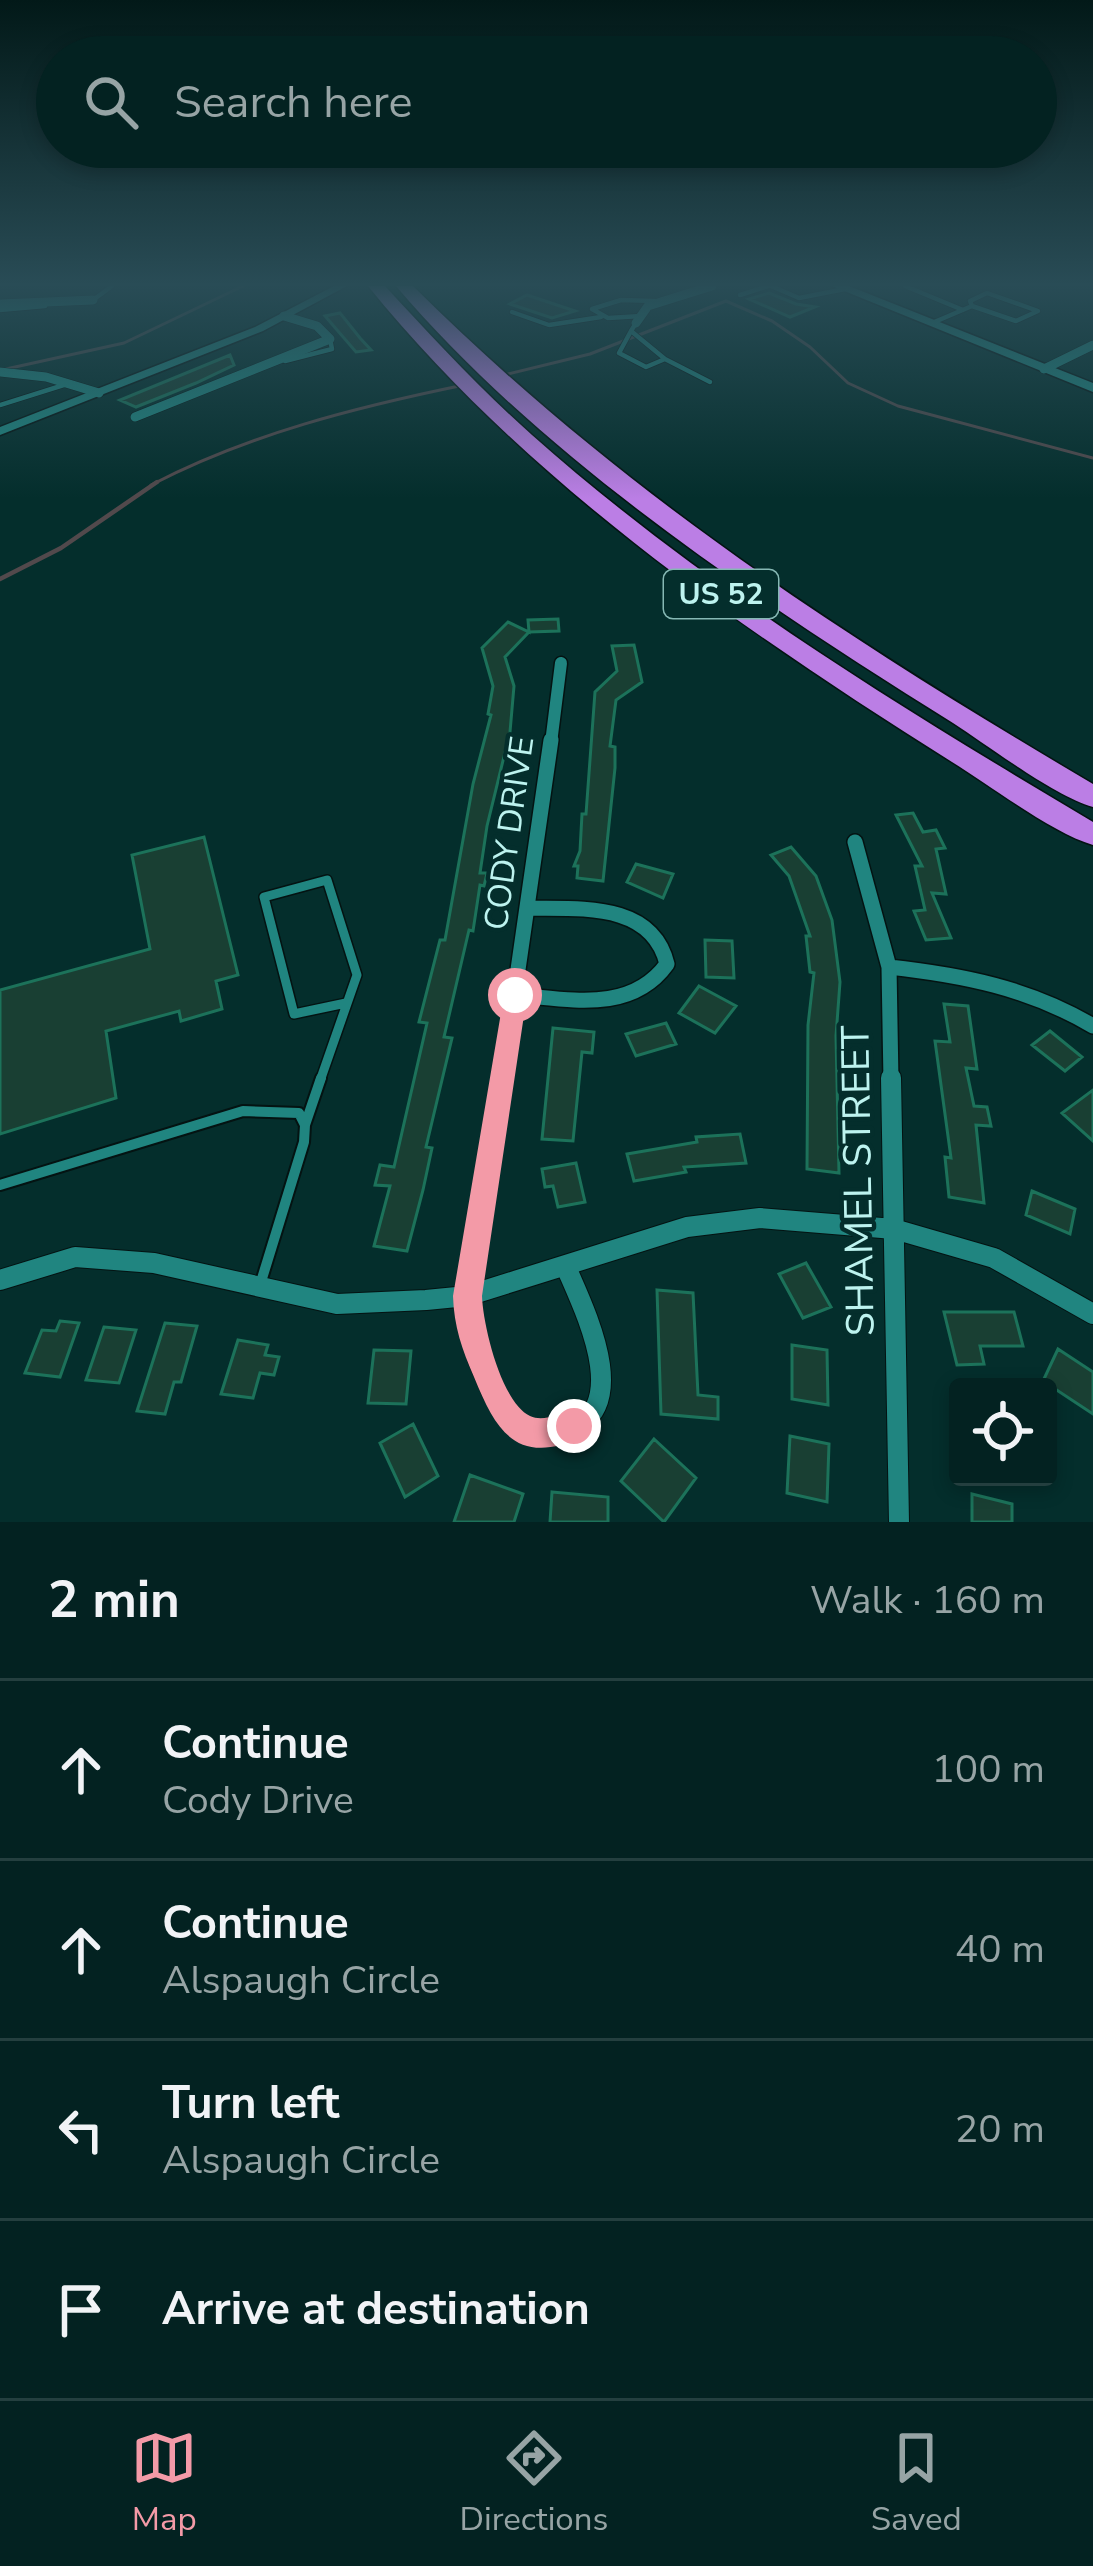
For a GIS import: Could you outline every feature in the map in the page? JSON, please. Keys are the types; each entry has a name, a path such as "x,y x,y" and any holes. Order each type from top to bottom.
{"highway":[{"name":"US 52","path":"455,357 543,454 679,564 880,703 1093,835"},
{"name":"US 52","path":"471,357 569,443 719,559 820,629 1093,796"}],"main road":[{"path":"1015,357 1091,386"}],"street":[{"path":"0,431 185,357"},
{"path":"135,417 276,357"},
{"path":"1044,369 1068,357"},
{"path":"0,372 99,393"},
{"name":"CODY DRIVE","path":"467,1296 530,908 561,663"},
{"name":"SHAMEL STREET","path":"855,842 889,967 899,1522"},
{"path":"515,995 598,998 640,993 655,983 668,964 658,937 639,921 600,912 530,908"},
{"path":"889,967 990,980 1055,1004 1093,1026"},
{"path":"0,1280 75,1257 154,1263 337,1304 467,1296 566,1267 616,1246 728,1220 894,1228 994,1258 1093,1314"},
{"path":"467,1296 469,1330 501,1406 526,1433 574,1426 593,1412 603,1377 593,1330 566,1267"}],"lane":[{"path":"279,362 299,357"},
{"path":"627,357 646,367 665,359"},
{"path":"662,357 710,382"},
{"path":"0,405 68,384"},
{"path":"260,1286 302,1119 357,975 327,880 264,897 294,1014 346,1003"},
{"path":"0,1185 243,1111 302,1119"}],"building":[{"path":"225,357 231,357 234,365 136,407 120,400"},
{"path":"558,619 559,631 529,632 528,620"},
{"path":"508,622 529,632 505,657 514,686 510,732 487,826 480,873 487,873 484,886 480,885 473,931 469,930 444,1037 452,1038 426,1147 432,1148 423,1190 407,1251 374,1246 390,1186 375,1185 380,1165 394,1167 427,1023 419,1022 440,940 445,940 473,784 491,715 493,686 482,648"},
{"path":"634,645 642,682 616,700 610,746 615,747 615,768 603,881 577,878 578,866 574,866 580,851 582,814 586,814 595,692 617,671 612,646"},
{"path":"913,813 923,832 936,830 945,848 936,849 946,894 932,893 951,938 926,940 914,911 925,910 915,866 922,866 896,815"},
{"path":"204,837 238,975 216,981 222,1009 181,1021 179,1011 106,1031 116,1098 0,1134 0,990 150,949 132,855"},
{"path":"791,847 816,876 832,920 840,982 836,1036 839,1173 807,1169 808,1025 814,973 810,972 806,936 810,936 789,876 771,855"},
{"path":"636,864 673,874 663,898 627,882"},
{"path":"705,940 732,941 734,978 706,977"},
{"path":"699,986 736,1006 715,1033 679,1013"},
{"path":"944,1004 968,1006 977,1069 966,1068 974,1106 987,1107 991,1126 976,1125 984,1203 949,1197 945,1157 951,1158 935,1041 950,1042"},
{"path":"666,1023 676,1044 636,1056 626,1034"},
{"path":"553,1028 594,1032 592,1053 582,1052 573,1141 542,1139"},
{"path":"1050,1031 1082,1057 1065,1071 1032,1045"},
{"path":"1093,1090 1093,1141 1062,1113"},
{"path":"740,1134 746,1163 684,1167 686,1172 634,1181 627,1154 697,1142 696,1137"},
{"path":"576,1163 585,1202 558,1207 553,1186 545,1187 542,1169"},
{"path":"1032,1191 1075,1209 1070,1234 1026,1215"},
{"path":"806,1263 831,1307 803,1318 779,1274"},
{"path":"657,1290 693,1293 698,1395 718,1397 718,1419 661,1414"},
{"path":"944,1312 1014,1312 1023,1346 980,1346 984,1364 957,1365"},
{"path":"60,1321 79,1323 60,1377 25,1373 42,1330 56,1331"},
{"path":"165,1323 197,1326 181,1382 174,1382 165,1414 137,1411"},
{"path":"104,1327 136,1330 119,1383 86,1380"},
{"path":"238,1340 268,1345 265,1355 279,1357 274,1375 260,1373 253,1398 221,1394"},
{"path":"792,1345 827,1350 828,1405 792,1399"},
{"path":"1058,1349 1093,1372 1093,1414 1057,1390 1057,1378 1044,1378"},
{"path":"374,1350 411,1351 406,1404 368,1403"},
{"path":"413,1424 438,1476 405,1497 380,1443"},
{"path":"790,1436 829,1444 827,1502 787,1493"},
{"path":"654,1439 696,1478 664,1522 621,1481"},
{"path":"470,1475 523,1494 514,1522 454,1522"},
{"path":"552,1492 608,1497 608,1522 550,1522"},
{"path":"972,1494 1012,1504 1012,1522 972,1522"}],"waterway":[{"path":"6,369 60,357"},
{"path":"504,375 578,357"},
{"path":"821,357 848,383 898,406 1093,458"},
{"path":"157,482 304,424 464,385"},
{"path":"0,579 61,548 157,482"},
{"path":"151,485 157,482"}],"route":[{"path":"515,995 467,1296 469,1330 480,1363 516,1427 537,1434 574,1426"}]}
